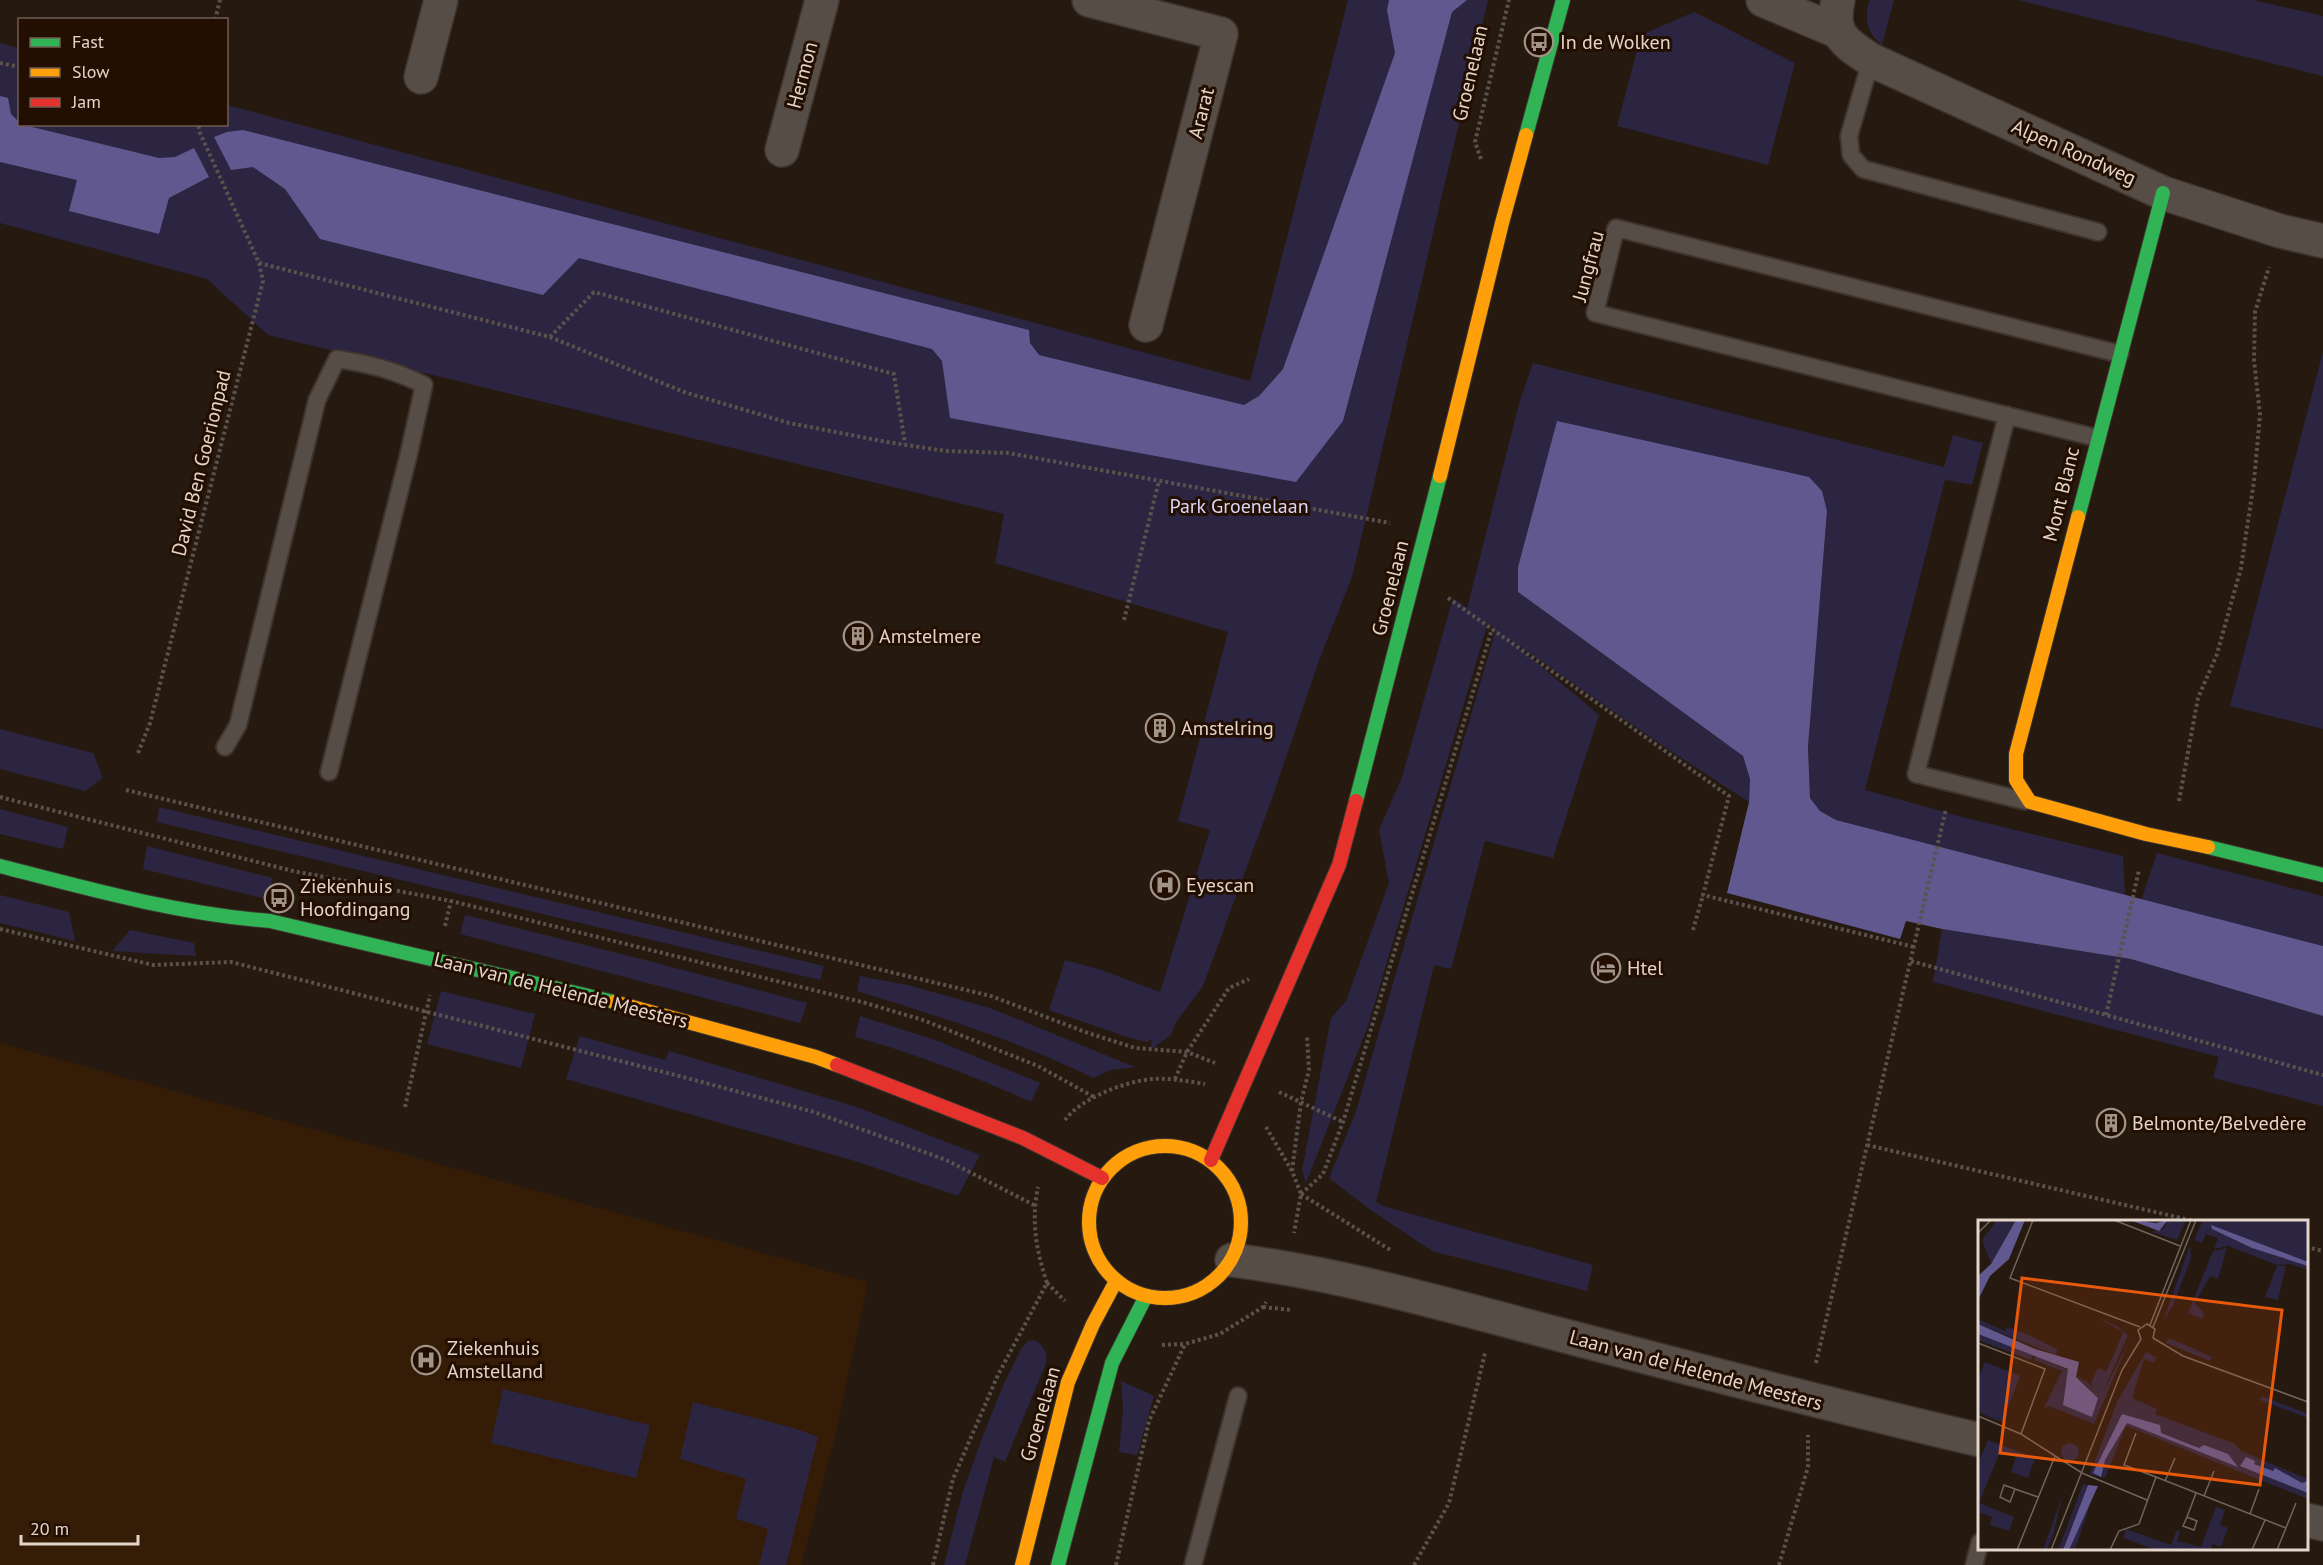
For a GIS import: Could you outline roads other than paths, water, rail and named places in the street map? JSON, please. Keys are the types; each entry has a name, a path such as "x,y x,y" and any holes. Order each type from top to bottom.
{"street":[{"path":"421,77 441,0"},
{"name":"Hermon","path":"782,150 822,0"},
{"name":"Ararat","path":"1089,0 1221,34 1146,325"},
{"name":"Groenelaan","path":"1211,1160 1339,865 1416,575 1503,223 1563,0"},
{"name":"Alpen Rondweg","path":"1763,0 1839,32 1845,43 1871,60 2163,193 2280,231 2323,241"},
{"path":"1838,0 1835,15 1839,32"},
{"name":"Mont Blanc","path":"2030,802 2019,789 2013,775 2016,754 2163,193"},
{"path":"2030,802 2146,834 2172,838 2323,874"},
{"name":"Laan van de Helende Meesters","path":"0,866 112,894 230,918 270,921 438,960 642,1009 816,1057 1023,1138 1102,1178"},
{"path":"1153,1146 1183,1147 1211,1160 1230,1180 1240,1206 1241,1234 1232,1260 1216,1279 1195,1293 1171,1298 1146,1296 1116,1281 1097,1259 1088,1232 1090,1203 1102,1178 1124,1156 1153,1146"},
{"name":"Laan van de Helende Meesters","path":"1232,1260 1288,1267 1413,1297 1808,1400 1978,1440"},
{"name":"Groenelaan","path":"1022,1565 1068,1382 1093,1324 1116,1281"},
{"path":"1058,1565 1112,1363 1146,1296"},
{"path":"2308,1520 2323,1524"}],"lane":[{"path":"1871,60 1849,136 1851,155 1863,169 2098,232"},
{"name":"Jungfrau","path":"2097,438 1595,313 1616,228 2120,354"},
{"path":"225,747 238,725 317,400 337,359 372,364 398,372 424,385 329,772"},
{"path":"2007,416 1916,774 2030,802"},
{"path":"1193,1565 1238,1396"},
{"path":"1974,1565 1978,1550"}],"place":[{"name":"In de Wolken","path":"1539,42"},
{"name":"Amstelmere","path":"858,636"},
{"name":"Amstelring","path":"1160,728"},
{"name":"Eyescan","path":"1165,885"},
{"name":"Ziekenhuis Hoofdingang","path":"279,898"},
{"name":"Htel","path":"1606,968"},
{"name":"Belmonte/Belvedère","path":"2111,1123"},
{"name":"Ziekenhuis Amstelland","path":"426,1360"}],"park label":[{"name":"Park Groenelaan","path":"1239,506"}]}
